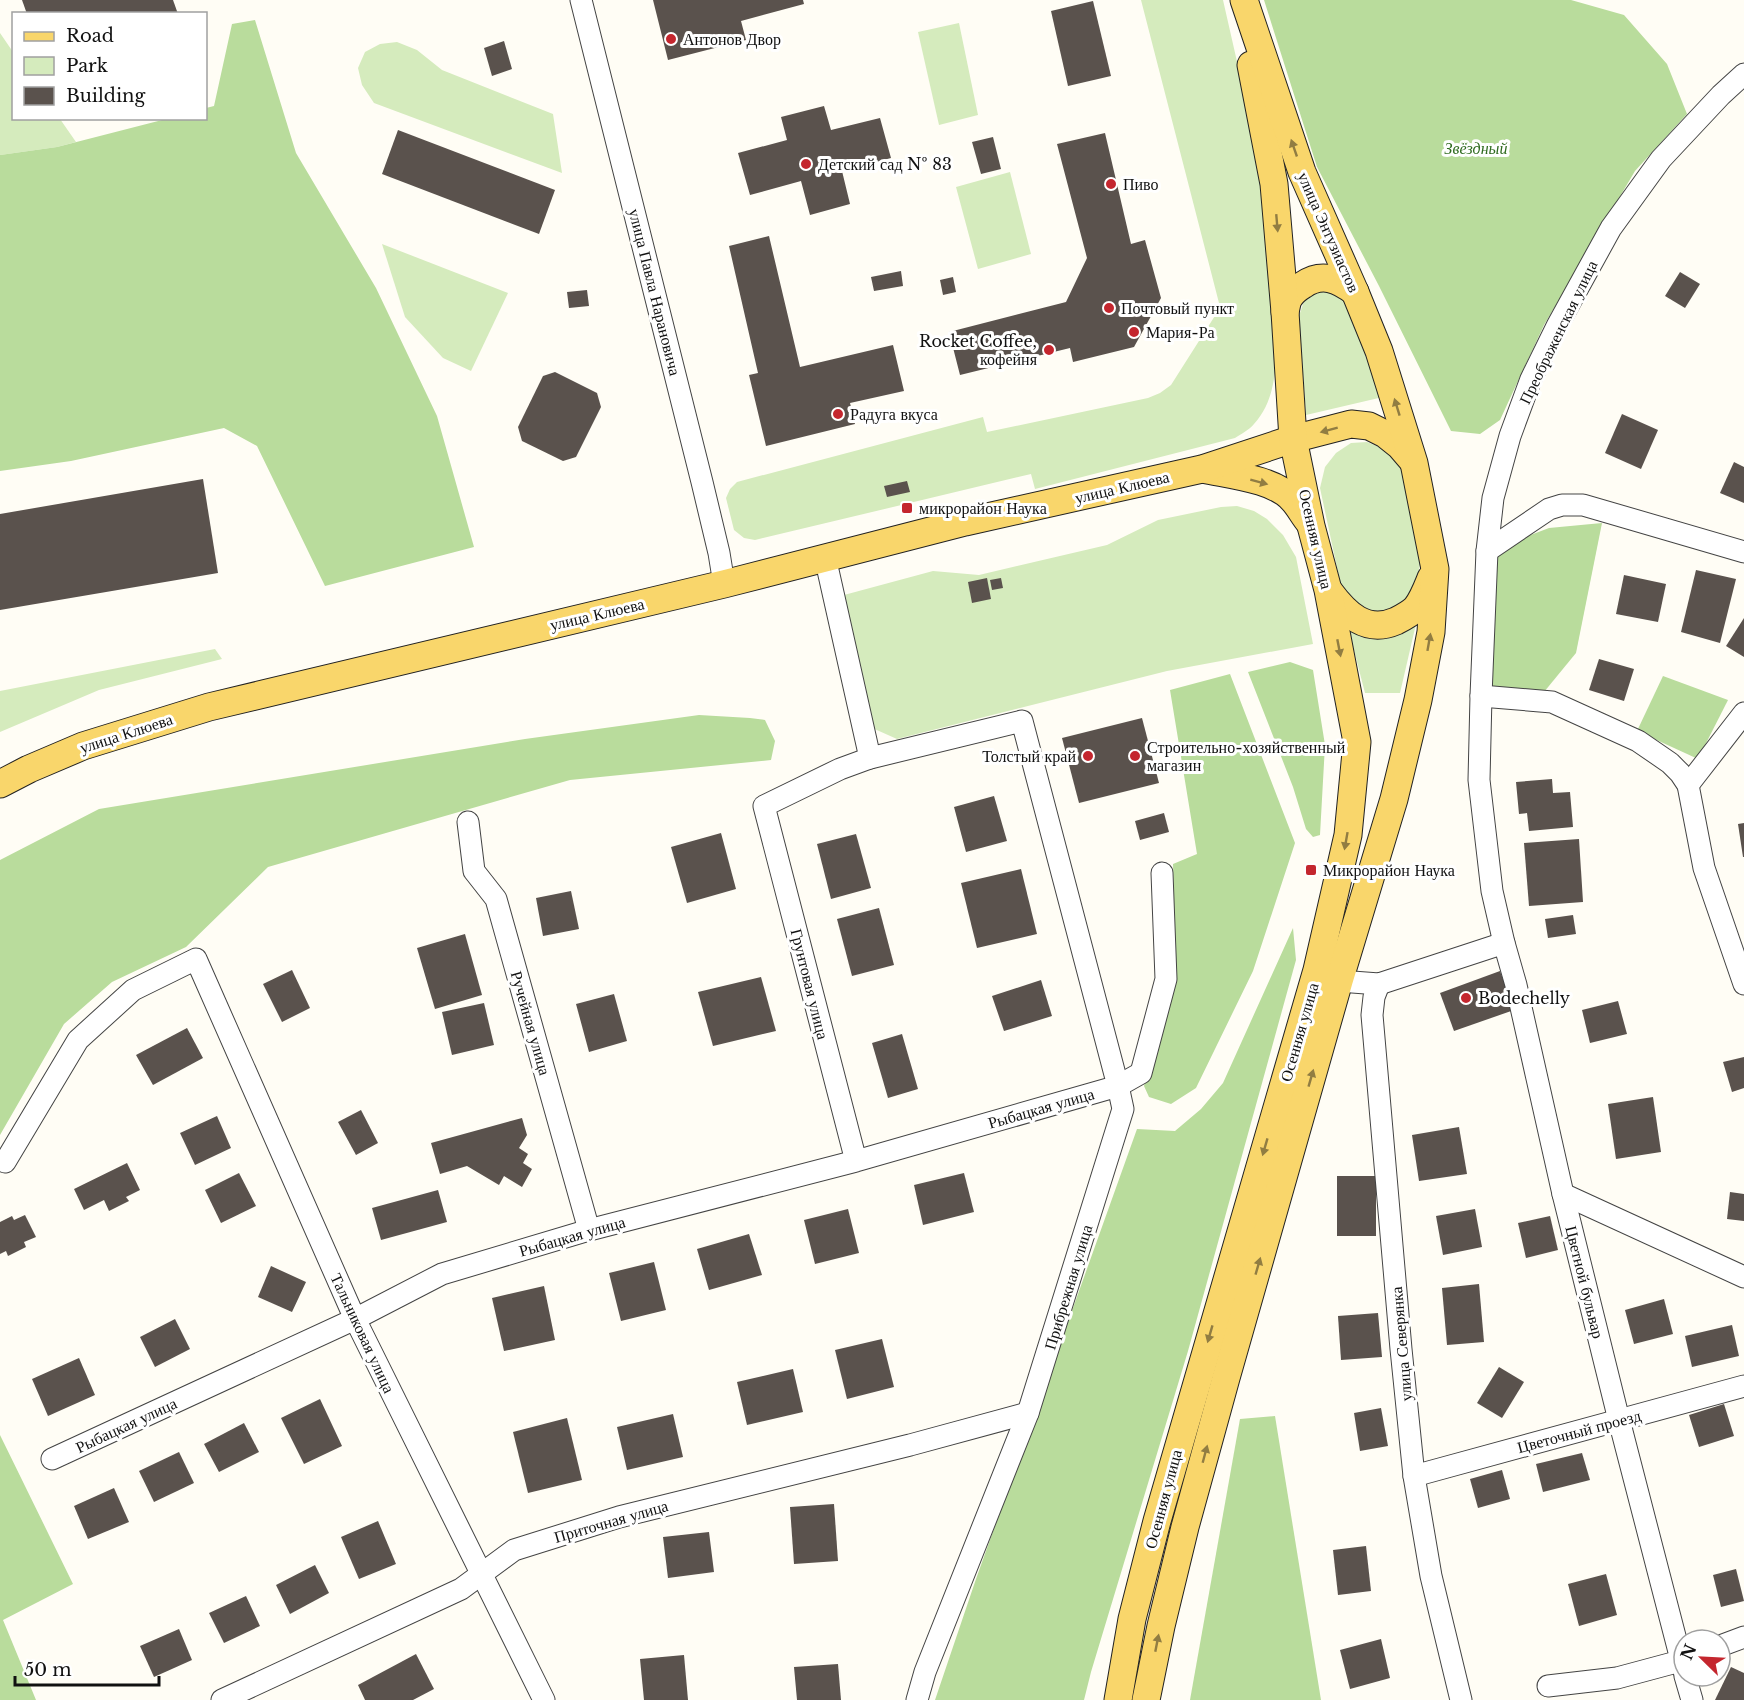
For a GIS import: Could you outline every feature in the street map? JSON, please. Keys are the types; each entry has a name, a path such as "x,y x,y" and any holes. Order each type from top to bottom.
{"main road":[{"name":"улица Энтузиастов","path":"1239,0 1274,184 1288,353"},
{"name":"улица Энтузиастов","path":"1244,0 1302,172 1379,351 1414,463"},
{"path":"1285,312 1288,298 1313,278 1332,279 1343,283 1355,292"},
{"name":"Осенняя улица","path":"1118,1700 1132,1619 1156,1521 1317,970 1348,835 1357,742 1328,590 1311,526 1293,439 1288,353"},
{"name":"улица Клюева","path":"0,784 83,746 209,707 724,584 965,522 1202,469 1293,439 1351,424 1369,426 1385,434 1400,446 1414,463"},
{"name":"Осенняя улица","path":"1146,1700 1188,1515 1339,981 1394,799 1416,710 1431,632 1435,569 1414,463"},
{"name":"улица Клюева","path":"1202,469 1266,483 1279,489 1292,498 1311,526"},
{"path":"1328,590 1341,607 1355,619 1384,626 1415,608 1435,569"}],"street":[{"name":"улица Павла Нарановича","path":"581,0 702,482 724,584"},
{"name":"Преображенская улица","path":"1492,891 1479,780 1480,696 1487,551 1493,498 1510,436 1531,379 1557,326 1611,228 1661,159 1744,74"},
{"path":"1487,551 1549,509 1563,505 1583,505 1744,552"},
{"path":"825,557 870,758"},
{"path":"1480,696 1552,702 1638,741 1670,763 1680,773 1688,785 1704,868 1744,984"},
{"path":"1688,785 1744,713"},
{"name":"Прибрежная улица","path":"870,758 1022,721 1124,1109 1028,1413 925,1672 917,1700"},
{"name":"Грунтовая улица","path":"856,1161 764,806 840,769 870,758"},
{"name":"Ручейная улица","path":"468,822 474,872 496,898 589,1230"},
{"path":"1118,1086 1141,1073 1166,979 1162,873"},
{"name":"Цветной бульвар","path":"1492,891 1516,985 1563,1194 1674,1628"},
{"path":"1339,981 1379,984 1504,943"},
{"name":"Тальниковая улица","path":"5,1162 78,1040 133,990 196,959 355,1319 544,1700"},
{"name":"улица Северянка","path":"1379,984 1374,997 1372,1015 1414,1476 1431,1576 1461,1700"},
{"name":"Рыбацкая улица","path":"52,1460 355,1319 442,1274 589,1230 856,1161 1118,1086"},
{"path":"1563,1194 1744,1277"},
{"name":"Цветочный проезд","path":"1414,1476 1744,1386"},
{"name":"Приточная улица","path":"222,1700 461,1589 514,1550 619,1517 899,1448 1028,1413"},
{"path":"1548,1686 1672,1669"}],"green space":[{"path":"1141,0 1223,0 1258,154 1277,350 1272,389 1260,416 1250,428 1235,438 1035,489 1031,474 755,540 744,538 734,530 726,498 730,489 737,482 983,417 987,432 1148,398 1171,385 1218,311 1219,303"},
{"name":"Звёздный","path":"1264,0 1571,0 1624,15 1667,64 1687,114 1635,171 1544,325 1500,420 1480,434 1451,431 1317,167"},
{"path":"255,20 296,153 376,288 437,416 474,547 325,586 257,446 224,428 71,461 0,471 0,155 57,147 162,120 207,120 207,108 214,106 232,24"},
{"path":"959,23 978,115 939,125 918,32"},
{"path":"0,33 12,51 12,120 61,120 76,142 0,155"},
{"path":"397,42 417,50 442,70 553,114 562,173 374,103 362,85 358,68 365,52 380,44"},
{"path":"1010,172 1031,254 978,269 956,187"},
{"path":"382,244 508,293 471,371 443,358 405,317"},
{"path":"1314,292 1326,292 1343,300 1383,397 1306,415 1299,316 1304,301"},
{"path":"1367,442 1384,449 1398,463 1404,478 1420,564 1417,581 1410,596 1384,612 1368,613 1342,591 1320,488 1325,467 1336,453 1351,443"},
{"path":"1237,506 1254,511 1267,519 1283,535 1296,557 1313,644 1167,671 897,739 870,727 844,595 933,571 979,575 1107,545 1158,520 1221,507"},
{"path":"1602,523 1576,653 1544,692 1493,688 1490,619 1494,549 1549,528"},
{"path":"1416,624 1400,693 1365,693 1349,631 1384,637 1400,634"},
{"path":"215,649 222,659 99,690 0,732 0,691"},
{"path":"1290,662 1313,670 1325,745 1320,835 1313,837 1306,829 1293,787 1248,672"},
{"path":"1230,674 1295,843 1253,971 1196,1088 1171,1104 1149,1097 1144,1086 1176,975 1173,864 1197,854 1170,690"},
{"path":"1663,676 1728,700 1698,759 1637,731"},
{"path":"699,715 765,720 775,741 771,760 570,780 268,867 186,947 112,982 64,1024 0,1135 0,860 99,809 525,739"},
{"path":"1293,928 1296,960 1188,1351 1084,1700 935,1700 1137,1129 1175,1131 1201,1109 1223,1083"},
{"path":"1275,1416 1321,1700 1190,1700 1240,1419"},
{"path":"0,1435 73,1584 3,1620 36,1700 0,1700"}],"building":[{"path":"22,0 173,0 177,12 26,12"},
{"path":"653,0 803,0 804,4 741,21 746,40 668,60"},
{"path":"1093,1 1111,76 1068,86 1051,11"},
{"path":"504,41 512,69 492,76 484,48"},
{"path":"824,106 831,130 880,118 891,158 842,171 850,204 810,215 801,181 750,195 738,153 787,140 781,117"},
{"path":"398,130 555,190 539,234 382,174"},
{"path":"1105,133 1131,244 1145,240 1161,298 1134,347 1073,362 1070,348 960,375 949,332 1066,302 1087,258 1057,144"},
{"path":"993,137 1001,169 981,174 972,142"},
{"path":"769,236 800,367 893,345 904,391 850,403 855,424 766,446 749,375 758,373 729,246"},
{"path":"901,271 903,286 874,291 871,277"},
{"path":"1680,272 1700,284 1685,308 1665,296"},
{"path":"953,277 956,292 943,295 940,280"},
{"path":"587,290 589,306 569,308 567,292"},
{"path":"555,372 597,393 601,407 576,457 563,461 522,441 518,427 543,376"},
{"path":"1622,414 1658,430 1641,469 1605,453"},
{"path":"1734,462 1744,467 1744,503 1720,493"},
{"path":"203,479 218,573 0,610 0,514"},
{"path":"907,481 910,492 887,497 884,486"},
{"path":"1696,570 1736,579 1720,643 1681,632"},
{"path":"1624,575 1666,584 1658,622 1616,614"},
{"path":"987,578 991,599 972,603 968,582"},
{"path":"1001,578 1003,588 992,590 990,580"},
{"path":"1744,618 1744,657 1726,646"},
{"path":"1599,659 1634,669 1624,701 1589,690"},
{"path":"1142,718 1159,783 1079,803 1062,738"},
{"path":"1552,779 1553,793 1570,792 1573,827 1529,831 1527,813 1519,814 1516,782"},
{"path":"994,796 1007,841 966,852 954,807"},
{"path":"1164,813 1169,832 1140,840 1135,821"},
{"path":"1744,823 1744,857 1743,857 1738,824"},
{"path":"721,833 736,889 687,903 671,847"},
{"path":"856,834 871,888 831,899 817,844"},
{"path":"1579,839 1583,902 1529,906 1524,843"},
{"path":"1021,869 1037,934 977,948 961,883"},
{"path":"571,891 579,929 543,936 536,898"},
{"path":"879,908 894,965 852,976 837,919"},
{"path":"1573,915 1576,934 1548,938 1545,919"},
{"path":"465,934 482,995 435,1009 417,948"},
{"path":"292,970 310,1008 282,1022 263,984"},
{"path":"1500,971 1514,1010 1454,1031 1440,993"},
{"path":"761,977 776,1031 713,1046 698,992"},
{"path":"1041,980 1052,1016 1004,1031 992,996"},
{"path":"614,994 627,1041 589,1052 576,1004"},
{"path":"1618,1001 1627,1034 1590,1043 1582,1010"},
{"path":"484,1003 494,1045 452,1055 442,1012"},
{"path":"187,1028 203,1058 153,1085 136,1055"},
{"path":"902,1034 918,1089 888,1098 872,1043"},
{"path":"1744,1057 1744,1088 1732,1092 1723,1062"},
{"path":"1653,1097 1661,1152 1616,1159 1608,1104"},
{"path":"361,1110 378,1143 356,1155 338,1122"},
{"path":"217,1116 231,1148 195,1165 180,1133"},
{"path":"522,1118 527,1135 519,1148 528,1154 523,1163 532,1169 522,1187 504,1176 499,1185 467,1166 440,1174 431,1143"},
{"path":"1459,1127 1467,1174 1419,1181 1412,1135"},
{"path":"127,1163 140,1190 126,1197 129,1201 109,1211 104,1200 84,1210 74,1189"},
{"path":"239,1173 256,1206 221,1223 205,1190"},
{"path":"964,1173 974,1212 923,1225 914,1185"},
{"path":"1337,1176 1376,1176 1376,1236 1337,1236"},
{"path":"438,1190 447,1222 381,1240 372,1208"},
{"path":"1730,1192 1744,1194 1744,1221 1727,1219"},
{"path":"848,1209 859,1253 815,1264 804,1220"},
{"path":"1475,1209 1482,1247 1443,1255 1436,1216"},
{"path":"25,1215 36,1237 24,1242 26,1247 8,1256 6,1251 0,1254 0,1222 12,1216 14,1220"},
{"path":"1550,1216 1558,1250 1526,1258 1518,1223"},
{"path":"749,1234 762,1275 709,1290 697,1249"},
{"path":"654,1262 666,1310 621,1321 609,1273"},
{"path":"271,1266 306,1282 292,1312 258,1297"},
{"path":"1479,1284 1484,1342 1447,1345 1442,1288"},
{"path":"544,1286 555,1340 504,1351 492,1298"},
{"path":"1664,1299 1673,1334 1634,1344 1625,1310"},
{"path":"1378,1313 1382,1357 1341,1360 1338,1316"},
{"path":"175,1319 190,1349 155,1367 140,1337"},
{"path":"1732,1325 1739,1356 1692,1367 1685,1336"},
{"path":"882,1339 894,1387 847,1399 835,1350"},
{"path":"79,1358 95,1395 48,1416 32,1379"},
{"path":"1499,1367 1524,1382 1502,1418 1477,1403"},
{"path":"793,1369 803,1412 747,1425 737,1382"},
{"path":"320,1399 342,1446 304,1464 281,1418"},
{"path":"1724,1404 1734,1436 1699,1447 1689,1415"},
{"path":"1381,1408 1388,1446 1360,1451 1354,1413"},
{"path":"673,1414 683,1457 627,1470 617,1427"},
{"path":"567,1418 582,1480 528,1493 513,1432"},
{"path":"244,1423 259,1452 219,1472 204,1444"},
{"path":"179,1452 194,1483 154,1502 139,1471"},
{"path":"1582,1453 1590,1480 1543,1492 1536,1464"},
{"path":"1502,1470 1510,1499 1478,1508 1470,1479"},
{"path":"114,1488 129,1522 88,1539 74,1506"},
{"path":"834,1504 838,1561 794,1564 790,1507"},
{"path":"378,1521 396,1564 359,1579 341,1537"},
{"path":"709,1532 714,1572 668,1578 663,1537"},
{"path":"1366,1546 1371,1591 1338,1595 1333,1550"},
{"path":"315,1565 329,1593 290,1614 276,1585"},
{"path":"1736,1569 1744,1601 1721,1607 1713,1575"},
{"path":"1606,1574 1617,1615 1579,1626 1568,1584"},
{"path":"246,1596 260,1626 224,1643 209,1613"},
{"path":"179,1629 192,1660 154,1677 140,1646"},
{"path":"1381,1639 1390,1678 1350,1689 1340,1650"},
{"path":"416,1654 434,1689 413,1700 365,1700 358,1685"},
{"path":"684,1655 688,1700 644,1700 640,1659"},
{"path":"838,1664 841,1700 797,1700 794,1667"},
{"path":"1732,1667 1744,1673 1744,1700 1715,1700 1721,1688 1732,1688"}],"place":[{"name":"Антонов Двор","path":"671,39"},
{"name":"Детский сад № 83","path":"806,164"},
{"name":"Пиво","path":"1111,184"},
{"name":"Почтовый пункт","path":"1109,308"},
{"name":"Мария-Ра","path":"1134,332"},
{"name":"Rocket Coffee, кофейня","path":"1049,350"},
{"name":"Радуга вкуса","path":"838,414"},
{"name":"микрорайон Наука","path":"907,508"},
{"name":"Толстый край","path":"1088,756"},
{"name":"Строительно-хозяйственный магазин","path":"1135,756"},
{"name":"Микрорайон Наука","path":"1311,870"},
{"name":"Bodechelly","path":"1466,998"}]}
